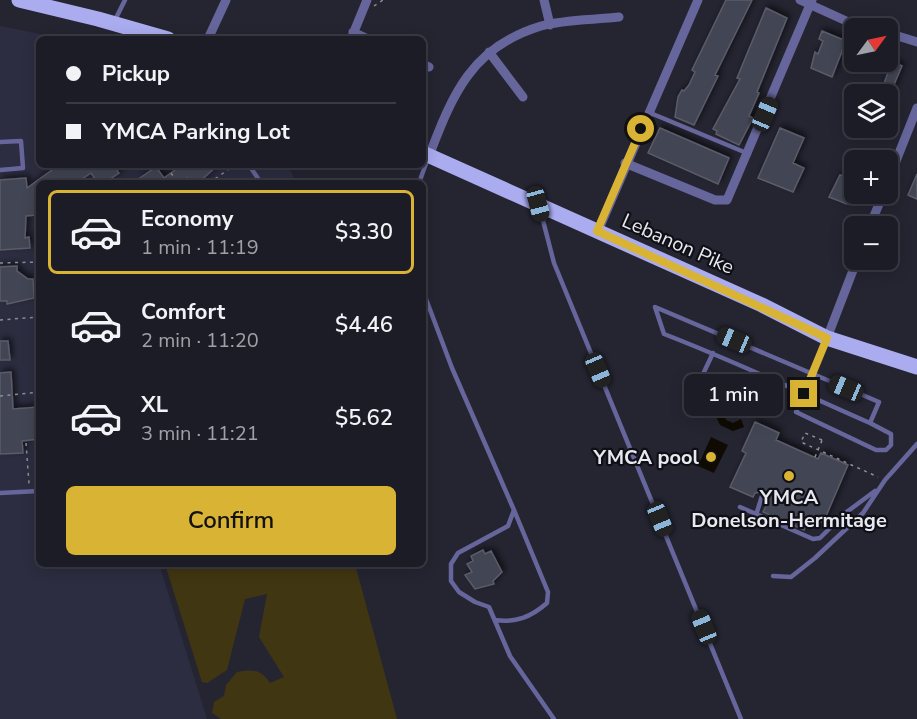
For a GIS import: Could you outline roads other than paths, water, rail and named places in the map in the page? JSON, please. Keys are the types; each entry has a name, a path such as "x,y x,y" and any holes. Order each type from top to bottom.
{"main road":[{"path":"19,0 36,2 114,22 158,36"},
{"name":"Lebanon Pike","path":"426,154 827,338 917,367"}],"street":[{"path":"209,36 226,0"},
{"path":"352,36 366,3 373,0"},
{"path":"544,0 550,25"},
{"path":"597,231 698,0"},
{"path":"800,0 811,2 844,19"},
{"path":"625,163 722,202 731,196 811,2"},
{"path":"426,154 466,78 482,56 516,37 550,25 619,17"},
{"path":"898,36 917,42"},
{"path":"489,52 523,97"},
{"path":"898,156 917,108"},
{"path":"827,338 853,270"}],"lane":[{"path":"114,22 125,0"},
{"path":"648,112 748,154"},
{"path":"0,142 21,141 23,168 0,170"},
{"path":"538,204 554,263 741,719"},
{"path":"426,299 452,368 548,592 547,603 533,615 509,622 495,620"},
{"path":"827,338 813,374 804,394 796,412 876,450 888,448 892,440 891,434 870,423 804,394 713,353 664,334 655,307 813,374 879,402 870,423"},
{"path":"704,372 713,353"},
{"path":"740,507 813,539 820,538 844,514 867,499 917,444"},
{"path":"773,576 791,577 815,558 863,513 885,480"},
{"path":"0,493 36,491"},
{"path":"756,515 762,496"},
{"path":"514,510 508,526 458,553 451,564 451,581 459,592 474,602 489,607 510,656 554,719"}],"place":[{"name":"YMCA pool","path":"711,457"},
{"name":"YMCA Donelson-Hermitage","path":"789,476"}]}
